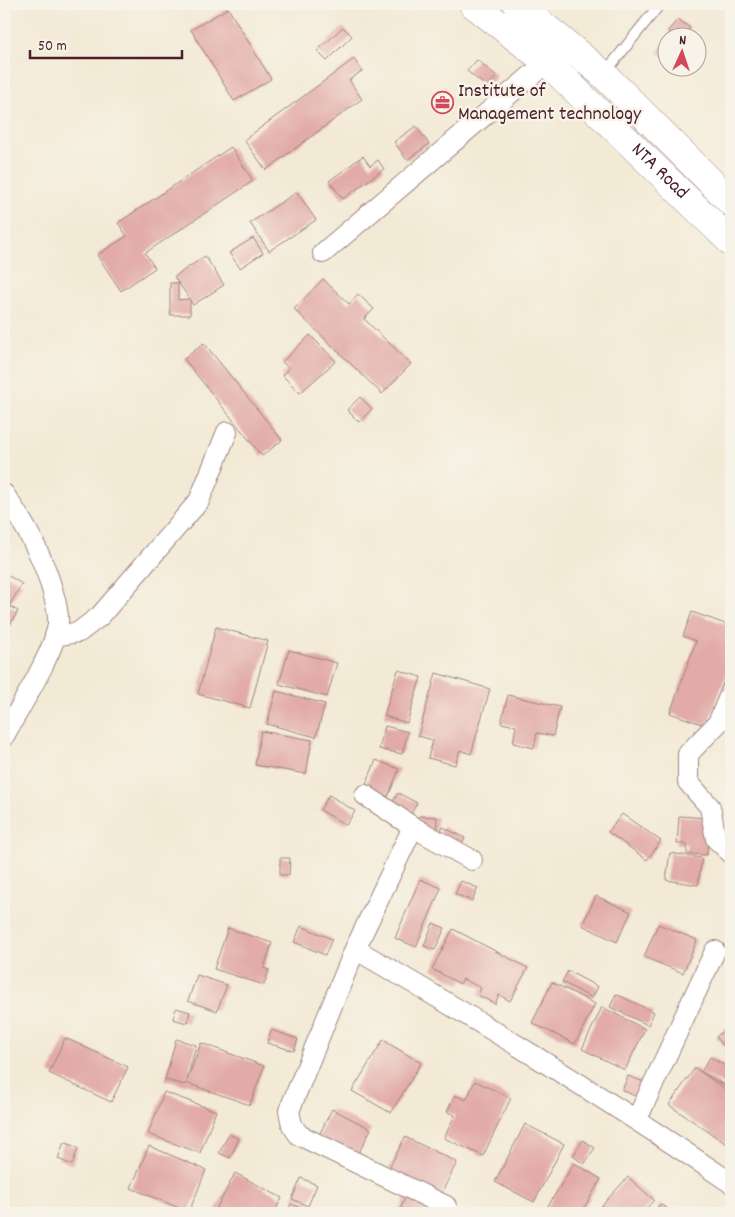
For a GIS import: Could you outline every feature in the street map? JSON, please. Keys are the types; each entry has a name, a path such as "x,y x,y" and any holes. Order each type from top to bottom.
{"main road":[{"name":"NTA Road","path":"473,4 547,62 731,242"},
{"name":"NTA Road","path":"518,4 604,75 731,202"}],"street":[{"path":"323,253 547,62"},
{"path":"55,636 79,632 100,616 199,501 227,432"},
{"path":"4,494 22,520 44,561 58,609 55,636 4,736"},
{"path":"731,692 718,723 688,754 688,782 710,807 716,839 731,853"},
{"path":"365,795 413,827 472,860"},
{"path":"413,827 355,949 289,1112 292,1125 299,1135 446,1206"},
{"path":"355,949 464,1012 637,1119 731,1183"},
{"path":"637,1119 715,951"}],"lane":[{"path":"604,75 660,4"}],"building":[{"path":"228,8 271,79 234,101 191,30"},
{"path":"678,19 690,28 670,28"},
{"path":"343,27 352,36 327,61 317,51"},
{"path":"354,59 362,71 349,80 362,99 266,170 244,140"},
{"path":"477,60 497,76 487,87 467,71"},
{"path":"416,126 429,144 407,160 394,142"},
{"path":"231,147 253,181 145,253 155,268 121,291 97,255 127,236 118,223"},
{"path":"363,156 370,166 378,160 384,169 343,199 329,181"},
{"path":"297,192 316,220 269,251 250,223"},
{"path":"253,238 263,253 240,268 229,253"},
{"path":"205,256 224,285 193,305 190,300 190,315 170,315 170,283 178,283 178,300 190,299 174,277"},
{"path":"323,279 349,304 358,294 374,309 364,319 411,364 382,394 294,309"},
{"path":"310,335 336,361 300,393 282,375 289,368 282,362"},
{"path":"204,343 282,440 262,456 184,359"},
{"path":"360,397 372,409 359,422 347,410"},
{"path":"4,573 22,584 9,606 18,611 6,632 4,630"},
{"path":"692,612 731,626 731,662 707,726 670,713 696,641 683,636"},
{"path":"216,627 268,641 250,708 198,694"},
{"path":"289,650 337,663 327,697 279,684"},
{"path":"398,670 421,677 407,723 384,716"},
{"path":"436,673 490,689 471,754 460,750 455,765 428,758 433,740 418,736"},
{"path":"276,691 325,704 316,737 267,724"},
{"path":"508,695 560,707 553,736 537,733 534,748 513,743 516,726 501,723"},
{"path":"385,726 408,732 402,754 379,749"},
{"path":"261,731 312,740 306,774 255,765"},
{"path":"376,760 399,769 388,797 365,787"},
{"path":"398,793 417,803 410,816 391,805"},
{"path":"329,795 355,811 346,825 320,810"},
{"path":"622,814 661,841 647,860 608,832"},
{"path":"419,816 437,817 436,836 417,835"},
{"path":"679,816 709,818 707,855 687,854 687,844 677,844"},
{"path":"443,827 465,838 459,850 437,839"},
{"path":"670,853 702,858 698,885 666,880"},
{"path":"280,858 290,858 289,875 280,875"},
{"path":"420,879 441,888 416,947 395,938"},
{"path":"461,881 478,888 472,901 455,894"},
{"path":"596,896 631,912 617,942 582,925"},
{"path":"433,923 445,928 435,950 424,946"},
{"path":"658,924 697,940 683,973 644,957"},
{"path":"301,926 332,939 325,955 294,942"},
{"path":"228,928 272,943 264,968 269,970 264,985 214,969"},
{"path":"453,929 528,968 510,1001 499,995 495,1004 478,995 481,988 463,979 460,984 432,969"},
{"path":"568,971 598,987 592,998 562,982"},
{"path":"197,975 227,985 217,1011 188,1001"},
{"path":"552,982 595,1004 575,1044 532,1023"},
{"path":"616,994 654,1012 648,1025 610,1007"},
{"path":"602,1007 645,1029 625,1070 582,1049"},
{"path":"176,1008 190,1012 187,1023 173,1019"},
{"path":"731,1024 731,1054 716,1037"},
{"path":"271,1030 298,1039 294,1051 267,1043"},
{"path":"65,1038 128,1067 111,1102 49,1073"},
{"path":"176,1039 196,1045 187,1081 201,1043 264,1066 250,1105 186,1083 185,1085 165,1080"},
{"path":"383,1040 421,1063 391,1113 352,1091"},
{"path":"710,1057 731,1069 731,1089 701,1072"},
{"path":"695,1068 731,1093 731,1147 669,1105"},
{"path":"628,1076 644,1082 637,1097 622,1090"},
{"path":"475,1081 511,1098 483,1156 444,1138 455,1115 447,1112 455,1095 466,1100"},
{"path":"164,1092 216,1111 200,1153 148,1134"},
{"path":"332,1109 371,1129 357,1156 318,1137"},
{"path":"525,1124 564,1144 534,1202 495,1182"},
{"path":"229,1134 239,1139 230,1158 219,1153"},
{"path":"405,1137 457,1162 441,1194 389,1168"},
{"path":"583,1140 595,1148 584,1164 573,1156"},
{"path":"64,1142 78,1148 72,1165 58,1159"},
{"path":"149,1146 206,1170 189,1212 131,1188"},
{"path":"574,1163 601,1179 581,1213 550,1213 545,1211"},
{"path":"235,1173 282,1198 274,1213 214,1213"},
{"path":"628,1177 654,1200 642,1213 595,1213"},
{"path":"301,1178 317,1185 308,1206 292,1199"},
{"path":"406,1195 451,1213 399,1213"},
{"path":"291,1204 313,1213 287,1213"},
{"path":"660,1204 674,1213 655,1213"}],"place":[{"name":"Institute of Management technology","path":"442,103"}]}
